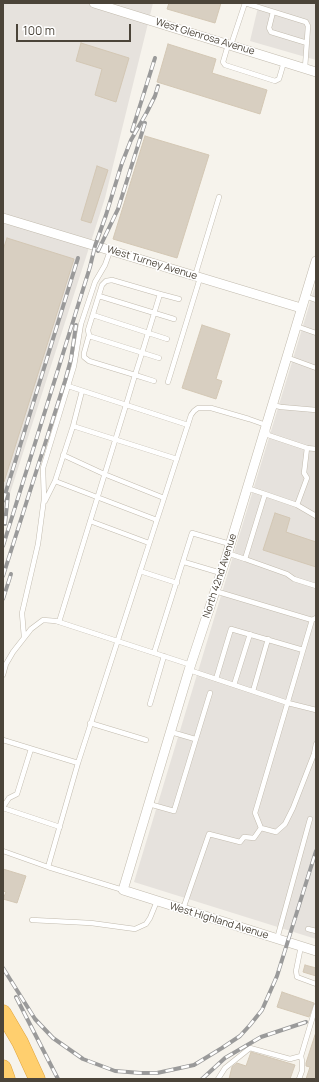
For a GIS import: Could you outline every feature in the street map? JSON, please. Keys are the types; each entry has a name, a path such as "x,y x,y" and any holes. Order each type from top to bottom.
{"highway":[{"path":"3,1013 20,1042 37,1079"},
{"path":"3,1025 25,1079"},
{"path":"3,1068 7,1079"}],"street":[{"name":"West Glenrosa Avenue","path":"94,3 316,72"},
{"name":"West Turney Avenue","path":"3,218 301,308"},
{"name":"North 42nd Avenue","path":"123,890 301,308 305,296 313,281 316,261"},
{"name":"West Highland Avenue","path":"123,890 316,951"}],"lane":[{"path":"284,62 279,79 275,81 223,62 245,3 306,22 308,26 305,68"},
{"path":"273,12 269,28 271,32 307,44"},
{"path":"168,382 219,197"},
{"path":"24,637 22,613 38,544 44,504 42,468 74,366 81,324 95,282 105,265 110,251"},
{"path":"154,381 86,359 84,353 88,330 104,283 110,280 179,299"},
{"path":"59,622 160,294"},
{"path":"99,296 174,319"},
{"path":"305,296 316,300"},
{"path":"93,315 167,339"},
{"path":"296,326 316,333"},
{"path":"88,336 159,358"},
{"path":"286,357 316,368"},
{"path":"68,386 188,425"},
{"path":"44,504 55,481 82,391"},
{"path":"272,405 316,410"},
{"path":"48,867 90,723 188,425 194,411 198,408 211,408 266,425 268,435 307,448 316,449"},
{"path":"72,426 177,459"},
{"path":"297,505 307,478 304,473 307,448"},
{"path":"63,455 104,474 164,498"},
{"path":"55,481 157,520"},
{"path":"247,488 297,505 316,516"},
{"path":"244,558 265,494"},
{"path":"90,521 149,543"},
{"path":"154,653 192,533 230,544"},
{"path":"227,553 244,558 286,574 294,579 316,586"},
{"path":"184,562 221,573"},
{"path":"140,570 177,583"},
{"path":"215,591 314,619 303,650 255,813 261,828"},
{"path":"3,675 9,658 24,637 31,629 43,620 50,620 164,656 216,679 288,703 316,710"},
{"path":"216,679 231,629 303,650"},
{"path":"234,685 250,634"},
{"path":"253,691 268,639"},
{"path":"150,704 164,656"},
{"path":"149,804 174,811 210,693"},
{"path":"90,723 146,740"},
{"path":"171,732 195,739"},
{"path":"3,740 78,763"},
{"path":"261,828 276,832 285,824 298,795 316,744"},
{"path":"31,749 17,794 9,798 3,807 60,827"},
{"path":"277,939 310,819"},
{"path":"183,909 209,834 240,842 244,837 254,838 261,828"},
{"path":"3,851 48,867 123,890"},
{"path":"32,920 91,923 135,929 146,924 157,901"},
{"path":"308,928 316,931"},
{"path":"301,946 296,966 297,977 316,984"},
{"path":"299,1079 302,1071 301,1056 316,1006"},
{"path":"218,1079 225,1068 250,1048 290,1059 301,1056"}],"shaded area":[{"path":"3,3 153,3 105,198 3,515"},
{"path":"259,3 316,3 316,60 250,41"},
{"path":"316,283 316,939 134,882"}],"building":[{"path":"169,3 221,3 215,23 167,9"},
{"path":"81,43 129,58 116,102 95,95 102,69 76,61"},
{"path":"168,44 216,59 212,73 267,90 260,114 157,82"},
{"path":"145,136 209,155 177,258 113,239"},
{"path":"97,166 108,170 91,223 81,220"},
{"path":"7,238 74,259 3,482 3,250"},
{"path":"202,325 230,334 216,379 222,381 216,399 182,388"},
{"path":"275,513 290,518 286,532 316,542 316,567 263,550"},
{"path":"3,869 26,876 17,903 3,899 6,892 3,891"},
{"path":"305,965 316,968 316,976 303,972"},
{"path":"282,992 314,1003 309,1017 277,1007"},
{"path":"315,1035 316,1079 306,1079 310,1067 306,1066 306,1063"},
{"path":"251,1052 295,1065 290,1079 229,1079 232,1067 237,1063 246,1066"}],"railway":[{"path":"132,131 155,58"},
{"path":"3,546 122,163 131,140 147,112 158,86"},
{"path":"98,251 118,209 145,123"},
{"path":"3,501 78,258"},
{"path":"3,576 65,381 71,359 76,325"},
{"path":"5,524 8,494"},
{"path":"3,599 11,574"},
{"path":"3,968 35,1019 53,1038 83,1059 115,1071 141,1073 157,1073 194,1065 240,1036 262,1010 277,976 316,851"},
{"path":"16,997 58,1079"},
{"path":"202,1079 225,1058 261,1037 306,1022"}]}
